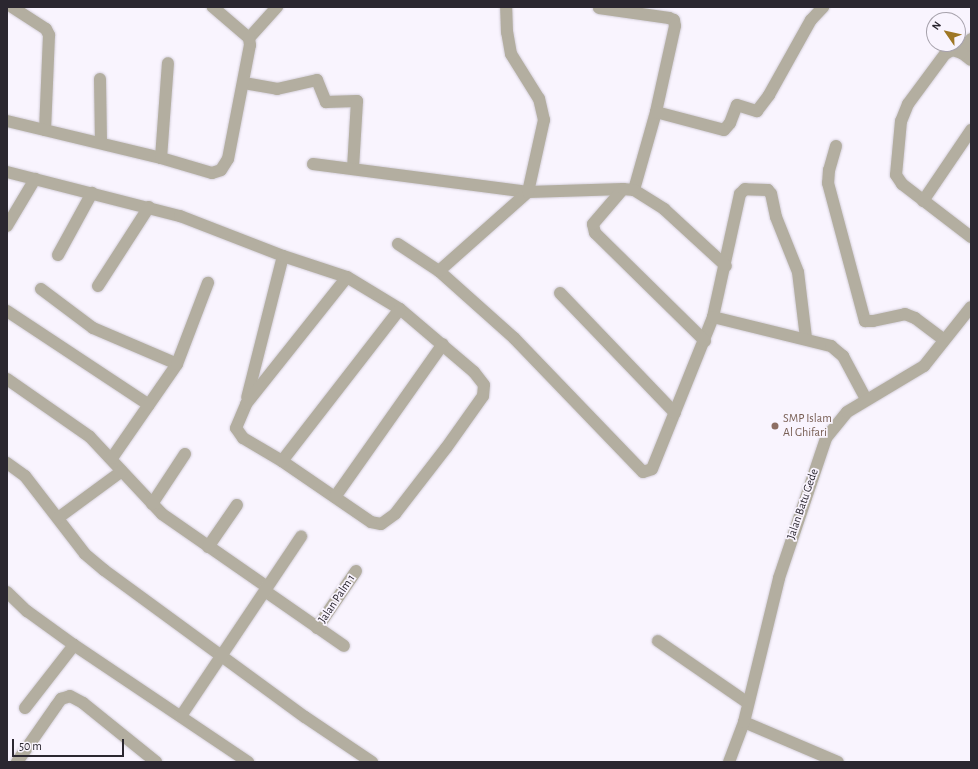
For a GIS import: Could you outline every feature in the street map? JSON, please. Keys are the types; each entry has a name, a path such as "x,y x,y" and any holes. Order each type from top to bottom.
{"street":[{"path":"12,7 46,29 48,34 45,130"},
{"path":"7,120 161,158 212,173 221,170 228,159 250,50 249,38 213,7"},
{"path":"249,38 277,7"},
{"path":"439,271 528,192 544,120 539,99 511,54 507,32 506,7"},
{"path":"656,112 724,130 730,123 737,105 758,111 769,96 811,20 823,7"},
{"path":"600,8 656,15 674,20 675,26 656,112 628,189 595,218 593,224 595,233 705,341"},
{"path":"971,39 967,57 952,50 945,54 908,104 901,122 896,175 923,201 971,237"},
{"path":"161,158 168,63"},
{"path":"100,79 101,143"},
{"path":"244,83 277,89 317,80 326,102 357,101 353,169"},
{"path":"923,201 971,130"},
{"path":"836,146 829,170 828,182 865,321 868,322 905,314 915,318 944,340"},
{"path":"313,164 528,192 628,189 664,209 726,266"},
{"path":"7,172 149,207 283,256 347,277 400,309 443,344 480,379 484,385 483,396 388,521 381,524 371,522 238,433 237,422 246,404 347,277"},
{"path":"7,226 35,179"},
{"path":"398,244 439,271 514,338 639,470 647,473 652,469 705,341 713,317 726,266 741,192 745,189 768,190 776,217 798,272 806,338"},
{"path":"58,255 92,193"},
{"path":"98,286 149,207"},
{"path":"246,404 283,256"},
{"path":"112,458 177,364 208,283"},
{"path":"41,289 93,328 177,364"},
{"path":"560,293 675,413"},
{"name":"Jalan Batu Gede","path":"729,762 744,722 779,578 826,438 840,418 866,399 918,370 971,308"},
{"path":"282,461 400,309"},
{"path":"7,311 150,405"},
{"path":"713,317 806,338 837,350 866,399"},
{"path":"335,497 443,344"},
{"path":"7,379 90,437 112,458 152,504 317,628 344,646"},
{"path":"152,504 185,454"},
{"path":"7,463 25,476 85,554 104,570 305,717 372,762"},
{"path":"58,518 122,471"},
{"path":"208,547 237,505"},
{"path":"181,716 301,537"},
{"name":"Jalan Palm 1","path":"317,628 356,571"},
{"path":"7,592 27,611 74,645 248,762"},
{"path":"658,641 748,703"},
{"path":"25,708 74,645"},
{"path":"17,762 58,702 65,696 70,696 83,703 156,762"},
{"path":"744,722 838,762"}],"place":[{"name":"SMP Islam Al Ghifari","path":"775,426"}]}
